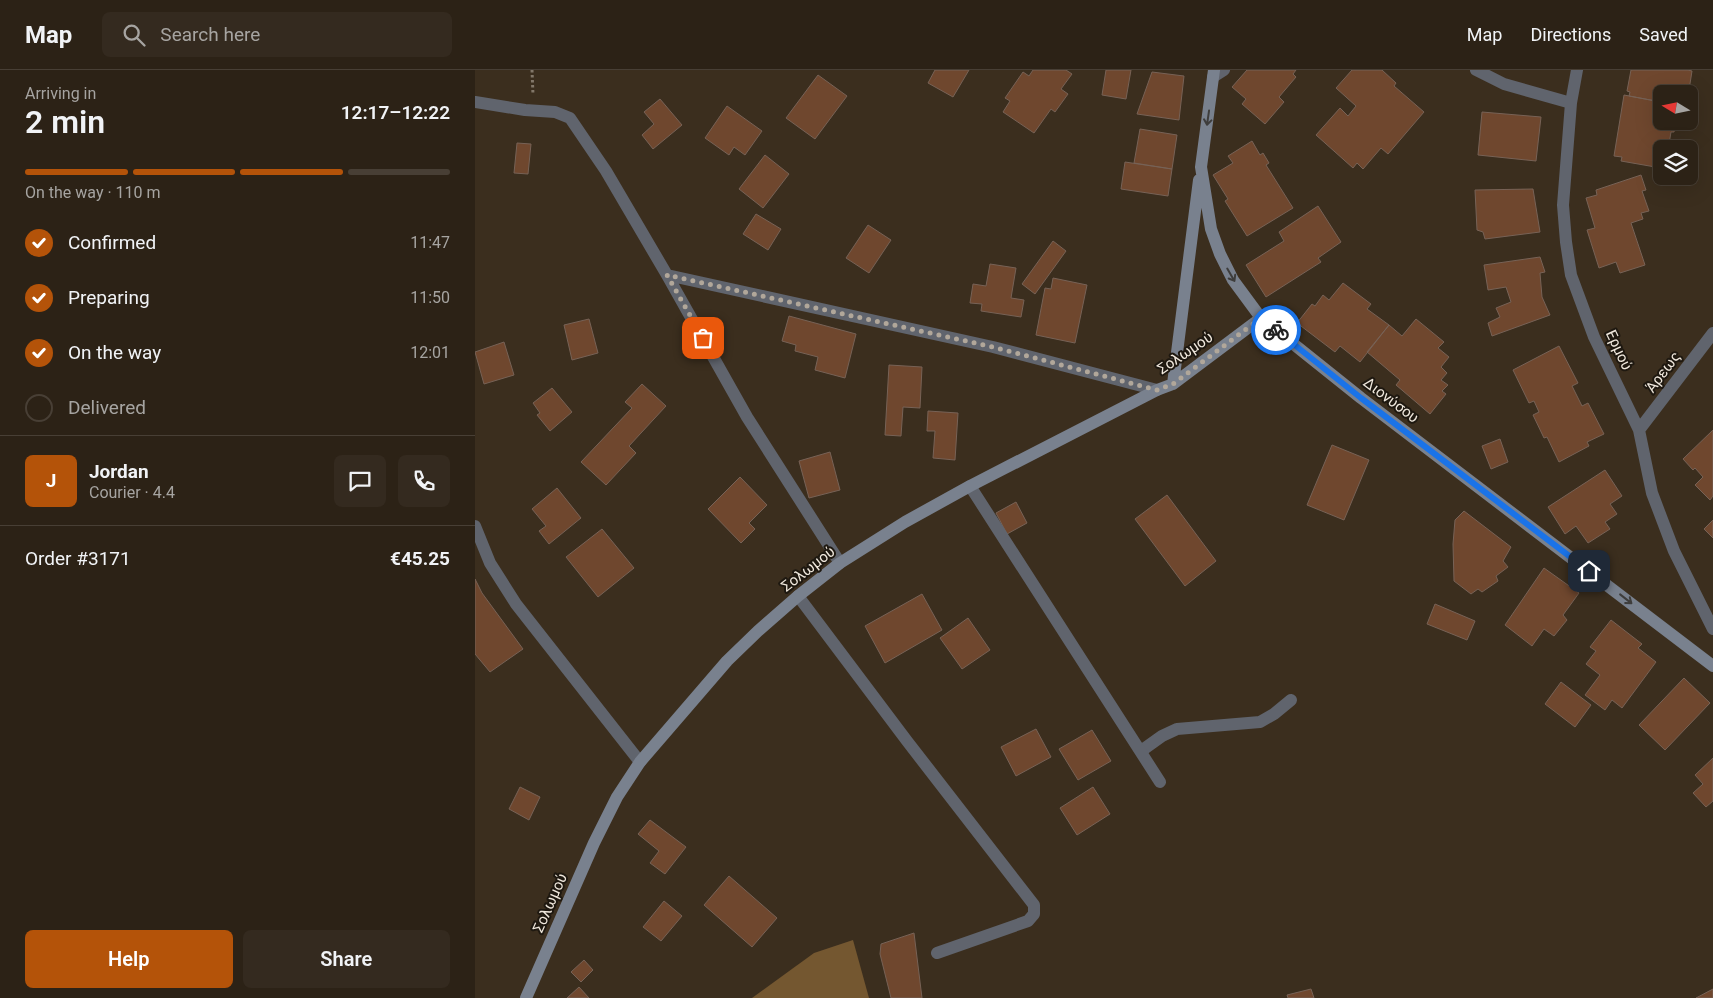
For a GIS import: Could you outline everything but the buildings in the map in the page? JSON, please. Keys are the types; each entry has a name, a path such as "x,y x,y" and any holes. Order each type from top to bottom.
{"street":[{"path":"1475,70 1504,84 1571,103"},
{"name":"Ερμού","path":"1577,70 1571,103 1563,205 1571,274 1594,337 1639,430 1652,493 1674,551 1713,629"},
{"name":"Διονύσου","path":"1217,72 1201,166 1211,229 1220,254 1233,280 1261,318 1361,398 1713,666"},
{"path":"475,102 555,112 570,118 606,171 747,417 840,563"},
{"path":"1173,384 1201,166"},
{"path":"667,275 975,343 1157,390"},
{"name":"Σολωμού","path":"525,998 594,843 617,797 640,762 727,661 758,631 840,563 905,522 970,486 1157,390 1173,384 1261,318"},
{"name":"Άρεως","path":"1639,430 1713,333"},
{"path":"970,486 1161,782"},
{"path":"475,526 490,563 516,604 640,762"},
{"path":"798,596 1034,905 1034,914 1028,921 937,953"},
{"path":"1141,752 1162,736 1177,729 1260,722 1274,714 1291,700"}],"path":[{"path":"532,70 534,110"}],"shaded area":[{"path":"853,940 869,998 752,998 814,953"}],"way so far":[{"path":"703,338 667,275 993,347 1157,390 1173,384 1261,318 1276,330"}],"route":[{"path":"1276,330 1361,398 1589,571"}]}
